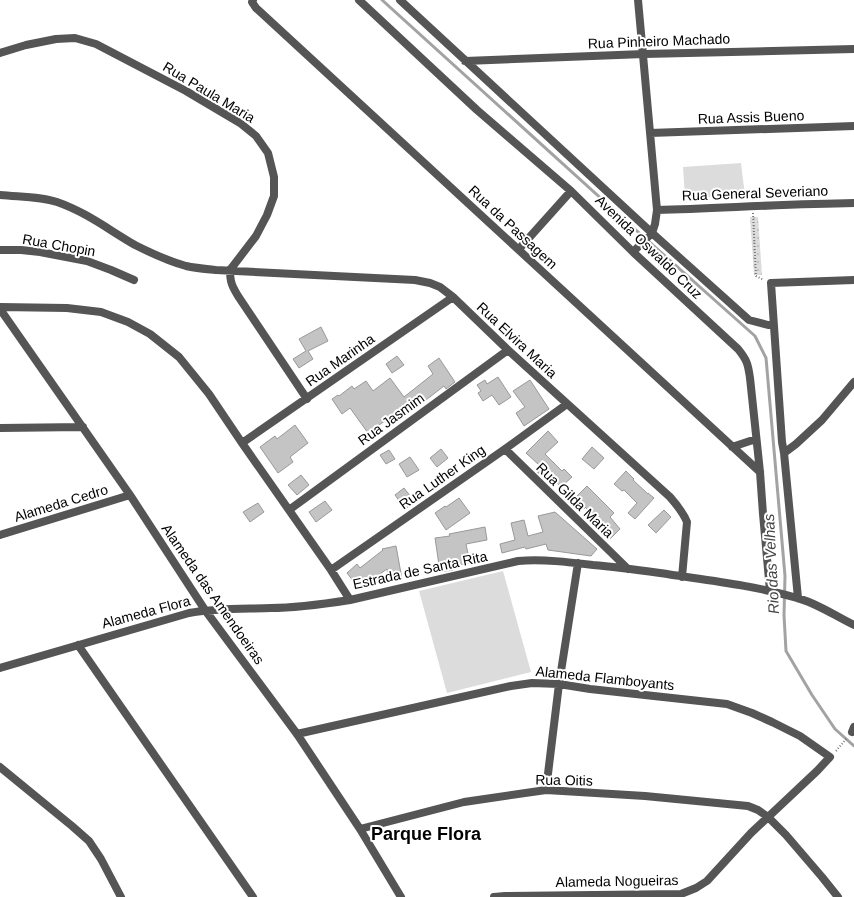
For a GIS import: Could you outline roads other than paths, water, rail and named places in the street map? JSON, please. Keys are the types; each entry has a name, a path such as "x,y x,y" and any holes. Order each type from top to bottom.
{"street":[{"name":"Rua da Passagem","path":"253,0 252,2 256,8 760,472"},
{"name":"Avenida Oswaldo Cruz","path":"360,0 477,110 571,191 633,252 745,357 750,378 763,514 774,591"},
{"name":"Avenida Oswaldo Cruz","path":"400,0 650,234 749,320 770,325"},
{"path":"633,252 650,234 655,224 657,210 638,0"},
{"name":"Rua Paula Maria","path":"0,53 26,45 56,39 75,38 96,44 186,91 240,123 256,136 268,153 274,177 274,196 267,215 256,236 230,270"},
{"name":"Rua Pinheiro Machado","path":"465,61 644,54 854,49"},
{"name":"Rua Assis Bueno","path":"650,133 854,126"},
{"path":"519,249 571,191"},
{"path":"0,196 36,198 56,202 76,210 135,244 163,258 185,266 230,270 230,280 238,296 307,399"},
{"name":"Rua General Severiano","path":"657,210 854,203"},
{"name":"Rua Chopin","path":"0,250 40,252 87,261 134,280"},
{"name":"Rua Elvira Maria","path":"230,270 415,280 430,282 440,287 453,297 508,350 670,497 684,514 686,522 682,577"},
{"path":"795,597 784,453 770,325 771,283 854,280"},
{"name":"Rua Marinha","path":"242,444 453,297"},
{"name":"Alameda das Amendoeiras","path":"0,308 130,495 205,610 298,734 360,829 401,897"},
{"name":"Estrada de Santa Rita","path":"0,308 66,308 101,312 128,322 150,334 179,357 209,394 242,444 331,570 350,600 518,561 541,560 628,569 774,591 795,597 814,605 854,625"},
{"name":"Rua Jasmim","path":"289,510 508,350"},
{"path":"784,453 822,420 854,382"},
{"name":"Rua Luther King","path":"331,570 567,404"},
{"path":"0,428 83,427"},
{"path":"732,447 756,439"},
{"name":"Rua Gilda Maria","path":"505,449 628,569"},
{"name":"Alameda Cedro","path":"0,535 130,495"},
{"path":"546,790 578,563"},
{"name":"Alameda Flora","path":"0,668 189,613 205,610 300,607 350,600"},
{"path":"78,645 253,897"},
{"name":"Alameda Flamboyants","path":"298,734 511,686 532,683 560,684 590,689 727,704 752,712 800,736 830,757"},
{"name":"Alameda Nogueiras","path":"494,897 681,894 696,888 707,881 768,817 830,757"},
{"path":"0,767 89,841 101,859 121,897"},
{"name":"Rua Oitis","path":"360,829 464,802 546,790 645,796 748,806 758,810 768,817 786,835 838,897"}],"waterway":[{"name":"Rio das Velhas","path":"382,0 755,336 766,358 785,576 784,615 786,651 812,695 835,729 854,746"}],"district":[{"name":"Parque Flora","path":"426,834"}]}
